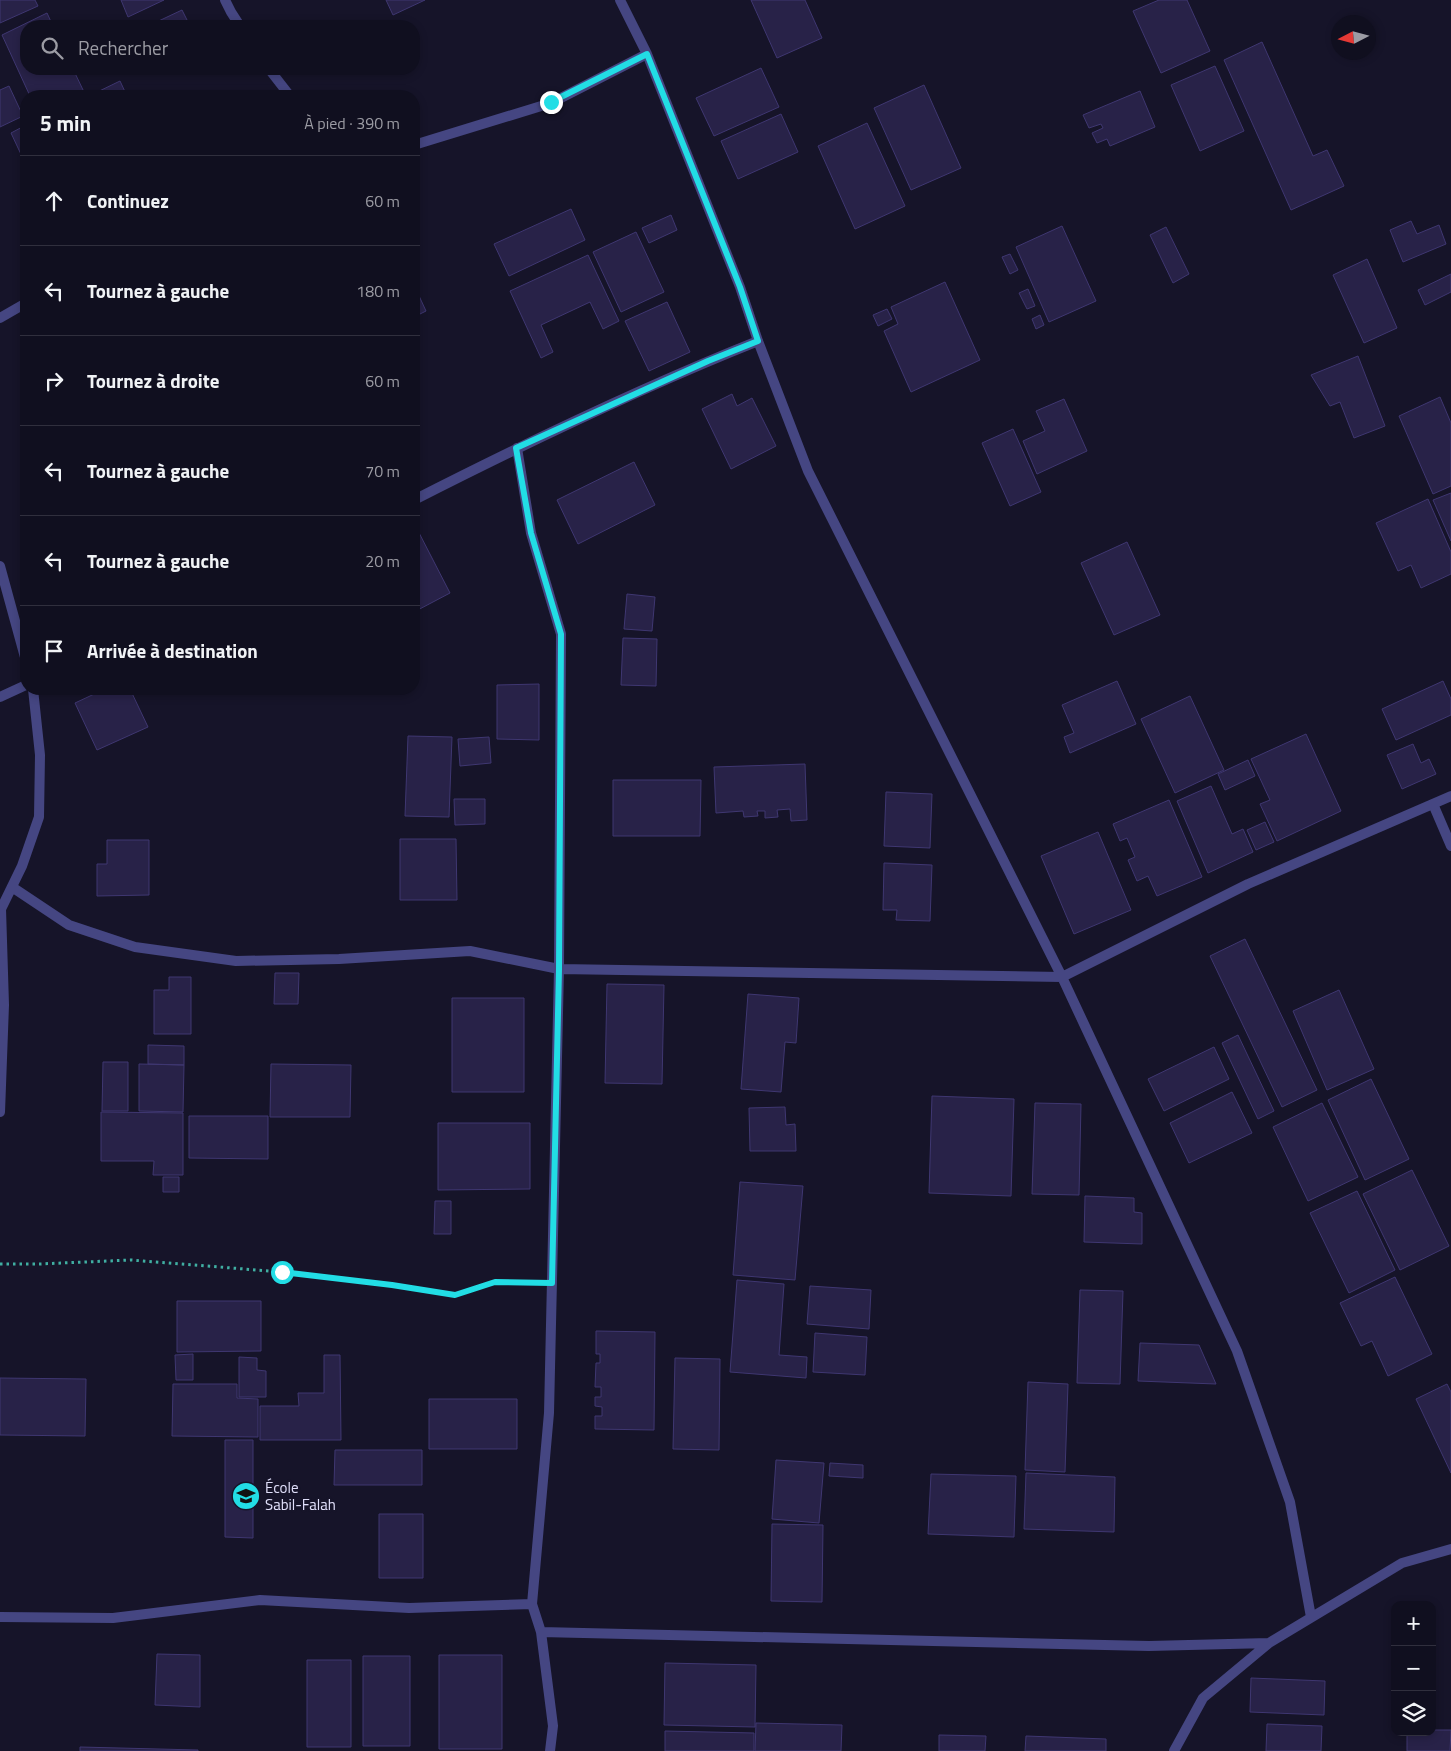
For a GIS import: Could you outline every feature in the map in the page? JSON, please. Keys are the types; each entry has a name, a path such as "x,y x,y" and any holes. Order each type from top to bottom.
{"street":[{"path":"225,0 237,20"},
{"path":"620,0 647,54 740,287 758,341 808,471 1062,978 1237,1351 1290,1502 1311,1618"},
{"path":"420,143 551,102 647,54"},
{"path":"274,75 285,90"},
{"path":"0,318 20,306"},
{"path":"420,497 516,448 708,361 758,341"},
{"path":"516,448 531,533 561,634 559,969 549,1413 532,1604 541,1632 553,1726 550,1751"},
{"path":"0,566 20,639"},
{"path":"0,697 20,688"},
{"path":"0,1112 4,1005 1,909 22,866 39,817 40,755 34,695"},
{"path":"12,887 69,925 135,947 236,961 339,959 470,951 559,969 1062,978 1248,884 1451,796"},
{"path":"1433,804 1451,846"},
{"path":"1174,1751 1203,1698 1269,1643 1402,1563 1451,1550"},
{"path":"0,1617 112,1618 260,1600 409,1608 532,1604"},
{"path":"541,1632 1139,1646 1269,1643"}],"path":[{"path":"0,1264 131,1260 282,1272 392,1285 455,1295 495,1282 552,1283"}],"building":[{"path":"0,0 35,0 38,6 0,23"},
{"path":"121,0 164,0 128,17"},
{"path":"386,0 425,0 393,15"},
{"path":"751,0 805,0 822,38 777,58"},
{"path":"1159,0 1187,0 1210,51 1161,73 1133,11"},
{"path":"182,10 187,20 161,20"},
{"path":"47,13 50,20 33,20"},
{"path":"20,26 20,74 2,35"},
{"path":"1262,42 1313,156 1327,150 1344,186 1291,210 1224,60"},
{"path":"1215,66 1244,131 1200,151 1171,85"},
{"path":"761,68 779,107 714,136 696,98"},
{"path":"20,75 76,75 83,90 27,90"},
{"path":"120,81 124,90 101,90"},
{"path":"924,85 961,168 911,190 874,108"},
{"path":"9,86 20,110 20,117 0,127 0,90"},
{"path":"1140,91 1155,127 1110,146 1107,139 1097,143 1092,133 1103,128 1101,124 1089,128 1083,115"},
{"path":"781,114 798,152 738,179 721,141"},
{"path":"867,123 905,206 855,229 818,146"},
{"path":"20,128 20,152 11,133"},
{"path":"571,209 585,240 509,276 494,244"},
{"path":"671,215 677,230 649,243 642,228"},
{"path":"1411,221 1417,234 1439,225 1446,244 1403,262 1390,230"},
{"path":"1062,226 1096,301 1049,322 1016,247"},
{"path":"1166,227 1189,274 1173,283 1150,235"},
{"path":"636,232 664,292 621,312 593,252"},
{"path":"1010,254 1018,270 1010,274 1002,257"},
{"path":"588,255 619,321 603,329 590,302 541,325 553,352 541,358 510,291"},
{"path":"1367,259 1397,328 1364,343 1333,275"},
{"path":"1451,274 1451,292 1425,305 1418,290"},
{"path":"945,282 980,360 911,392 884,331 898,324 891,307"},
{"path":"1028,289 1035,306 1027,309 1019,293"},
{"path":"420,298 426,311 420,314"},
{"path":"667,302 690,352 649,371 625,321"},
{"path":"887,309 892,319 878,326 873,315"},
{"path":"1040,315 1044,325 1036,329 1032,319"},
{"path":"1358,356 1385,426 1354,438 1340,402 1330,406 1311,375"},
{"path":"732,394 737,406 752,398 776,446 731,469 702,409"},
{"path":"1440,397 1451,423 1451,486 1433,494 1399,416"},
{"path":"1064,399 1087,451 1037,474 1023,441 1045,431 1036,411"},
{"path":"1013,429 1041,492 1010,506 982,443"},
{"path":"634,462 655,505 578,544 557,500"},
{"path":"1451,493 1451,541 1433,500"},
{"path":"1428,499 1451,552 1451,574 1421,588 1411,565 1398,571 1376,523"},
{"path":"420,535 450,593 420,609"},
{"path":"1127,542 1160,615 1114,635 1081,563"},
{"path":"627,594 655,597 652,631 624,629"},
{"path":"623,638 657,639 656,686 621,685"},
{"path":"1117,681 1136,724 1070,753 1064,737 1074,733 1062,705"},
{"path":"1443,681 1451,699 1451,715 1396,740 1382,709"},
{"path":"539,684 539,740 497,739 497,685"},
{"path":"92,695 133,695 148,727 97,750 75,703"},
{"path":"1190,696 1224,770 1175,793 1141,719"},
{"path":"1306,734 1341,811 1277,841 1260,804 1270,800 1251,759"},
{"path":"408,736 452,737 449,817 405,816"},
{"path":"489,737 491,763 460,766 458,739"},
{"path":"1413,744 1421,763 1429,759 1436,774 1402,789 1387,755"},
{"path":"1248,760 1255,776 1225,790 1218,774"},
{"path":"805,764 807,820 791,821 790,809 777,810 778,817 765,818 765,811 757,811 758,816 744,817 743,811 716,813 714,767"},
{"path":"613,780 701,780 700,836 613,836"},
{"path":"1211,786 1232,834 1243,829 1253,852 1208,873 1177,801"},
{"path":"886,792 932,794 930,848 884,846"},
{"path":"454,799 485,799 485,824 455,825"},
{"path":"1169,800 1202,877 1157,896 1148,876 1137,881 1128,860 1135,857 1127,838 1120,841 1113,824"},
{"path":"1265,822 1274,842 1256,850 1247,830"},
{"path":"1098,832 1131,910 1074,934 1041,856"},
{"path":"400,839 456,839 457,900 400,900"},
{"path":"107,840 149,840 149,895 97,896 97,864 107,864"},
{"path":"884,863 932,865 930,921 896,920 897,910 883,910"},
{"path":"1245,939 1317,1090 1282,1107 1210,956"},
{"path":"275,973 299,973 298,1004 274,1004"},
{"path":"169,977 191,977 191,1034 154,1034 154,990 169,990"},
{"path":"607,984 664,985 662,1084 605,1083"},
{"path":"1339,990 1374,1069 1327,1090 1293,1011"},
{"path":"748,994 799,998 796,1043 785,1042 781,1092 741,1089"},
{"path":"452,998 524,998 524,1092 452,1092"},
{"path":"1238,1035 1274,1111 1258,1119 1222,1043"},
{"path":"148,1045 184,1046 184,1065 148,1064"},
{"path":"1214,1047 1229,1079 1164,1111 1148,1079"},
{"path":"103,1062 128,1062 128,1111 102,1111"},
{"path":"139,1064 184,1065 183,1112 139,1111"},
{"path":"271,1064 351,1065 350,1117 270,1117"},
{"path":"1371,1079 1409,1159 1365,1180 1328,1100"},
{"path":"1232,1092 1252,1133 1189,1163 1170,1123"},
{"path":"932,1096 1014,1099 1011,1196 929,1193"},
{"path":"1035,1103 1081,1104 1079,1195 1032,1194"},
{"path":"1322,1103 1358,1177 1308,1201 1273,1127"},
{"path":"785,1107 786,1125 795,1124 796,1151 750,1151 749,1108"},
{"path":"101,1112 183,1113 183,1175 153,1175 154,1161 101,1161"},
{"path":"189,1116 268,1116 268,1159 189,1158"},
{"path":"438,1123 530,1123 530,1189 438,1190"},
{"path":"1412,1170 1449,1246 1400,1270 1363,1194"},
{"path":"163,1177 179,1177 179,1192 163,1192"},
{"path":"740,1182 803,1186 795,1280 733,1275"},
{"path":"1357,1191 1395,1270 1349,1293 1310,1213"},
{"path":"1085,1196 1134,1198 1134,1212 1142,1213 1142,1244 1084,1242"},
{"path":"435,1201 451,1201 451,1234 434,1234"},
{"path":"1395,1277 1432,1354 1388,1376 1372,1341 1361,1346 1340,1303"},
{"path":"737,1280 784,1284 779,1355 807,1357 806,1378 730,1372"},
{"path":"810,1286 871,1290 869,1329 807,1324"},
{"path":"1080,1290 1123,1291 1120,1384 1077,1383"},
{"path":"177,1301 261,1301 261,1351 177,1352"},
{"path":"596,1331 655,1332 654,1430 595,1429 595,1416 602,1416 602,1407 595,1406 595,1397 601,1397 601,1387 595,1387 596,1363 600,1363 600,1354 596,1354"},
{"path":"815,1333 867,1337 865,1375 813,1372"},
{"path":"1140,1343 1199,1345 1216,1384 1138,1381"},
{"path":"193,1354 193,1380 176,1380 175,1355"},
{"path":"324,1355 340,1355 341,1440 260,1440 260,1406 299,1406 298,1393 324,1393"},
{"path":"239,1357 257,1358 257,1370 266,1371 266,1397 239,1397"},
{"path":"675,1358 720,1359 719,1450 673,1449"},
{"path":"0,1378 86,1379 85,1436 0,1435"},
{"path":"1028,1382 1068,1384 1065,1472 1025,1470"},
{"path":"173,1384 237,1384 237,1398 258,1399 258,1437 172,1436"},
{"path":"1447,1384 1451,1392 1451,1473 1416,1399"},
{"path":"429,1399 517,1399 517,1449 429,1449"},
{"path":"225,1440 253,1440 253,1538 225,1537"},
{"path":"335,1450 422,1450 422,1485 334,1485"},
{"path":"776,1460 824,1463 819,1523 772,1519"},
{"path":"830,1463 863,1465 863,1478 829,1476"},
{"path":"1026,1473 1115,1477 1114,1532 1024,1529"},
{"path":"931,1474 1016,1476 1014,1537 928,1534"},
{"path":"379,1514 423,1514 423,1578 379,1578"},
{"path":"772,1524 823,1525 822,1602 771,1601"},
{"path":"157,1654 200,1655 200,1707 155,1705"},
{"path":"439,1655 502,1655 502,1749 439,1749"},
{"path":"363,1656 410,1656 410,1746 363,1746"},
{"path":"307,1660 351,1660 351,1747 307,1747"},
{"path":"665,1663 756,1665 755,1727 664,1725"},
{"path":"1251,1678 1325,1681 1324,1715 1250,1712"},
{"path":"756,1723 842,1725 841,1751 755,1751"},
{"path":"1267,1724 1322,1726 1321,1751 1266,1751"},
{"path":"1436,1730 1451,1730 1450,1751 1407,1751 1407,1736 1436,1736"},
{"path":"665,1731 754,1733 754,1751 665,1751"},
{"path":"939,1735 986,1736 985,1751 939,1751"},
{"path":"1026,1736 1106,1739 1106,1751 1025,1751"},
{"path":"80,1747 198,1750 198,1751 80,1751"}],"place":[{"name":"École Sabil-Falah","path":"246,1496"}],"route":[{"path":"282,1272 392,1285 455,1295 495,1282 552,1283 559,969 561,634 531,533 516,448 708,361 758,341 740,287 647,54 551,102"}]}
